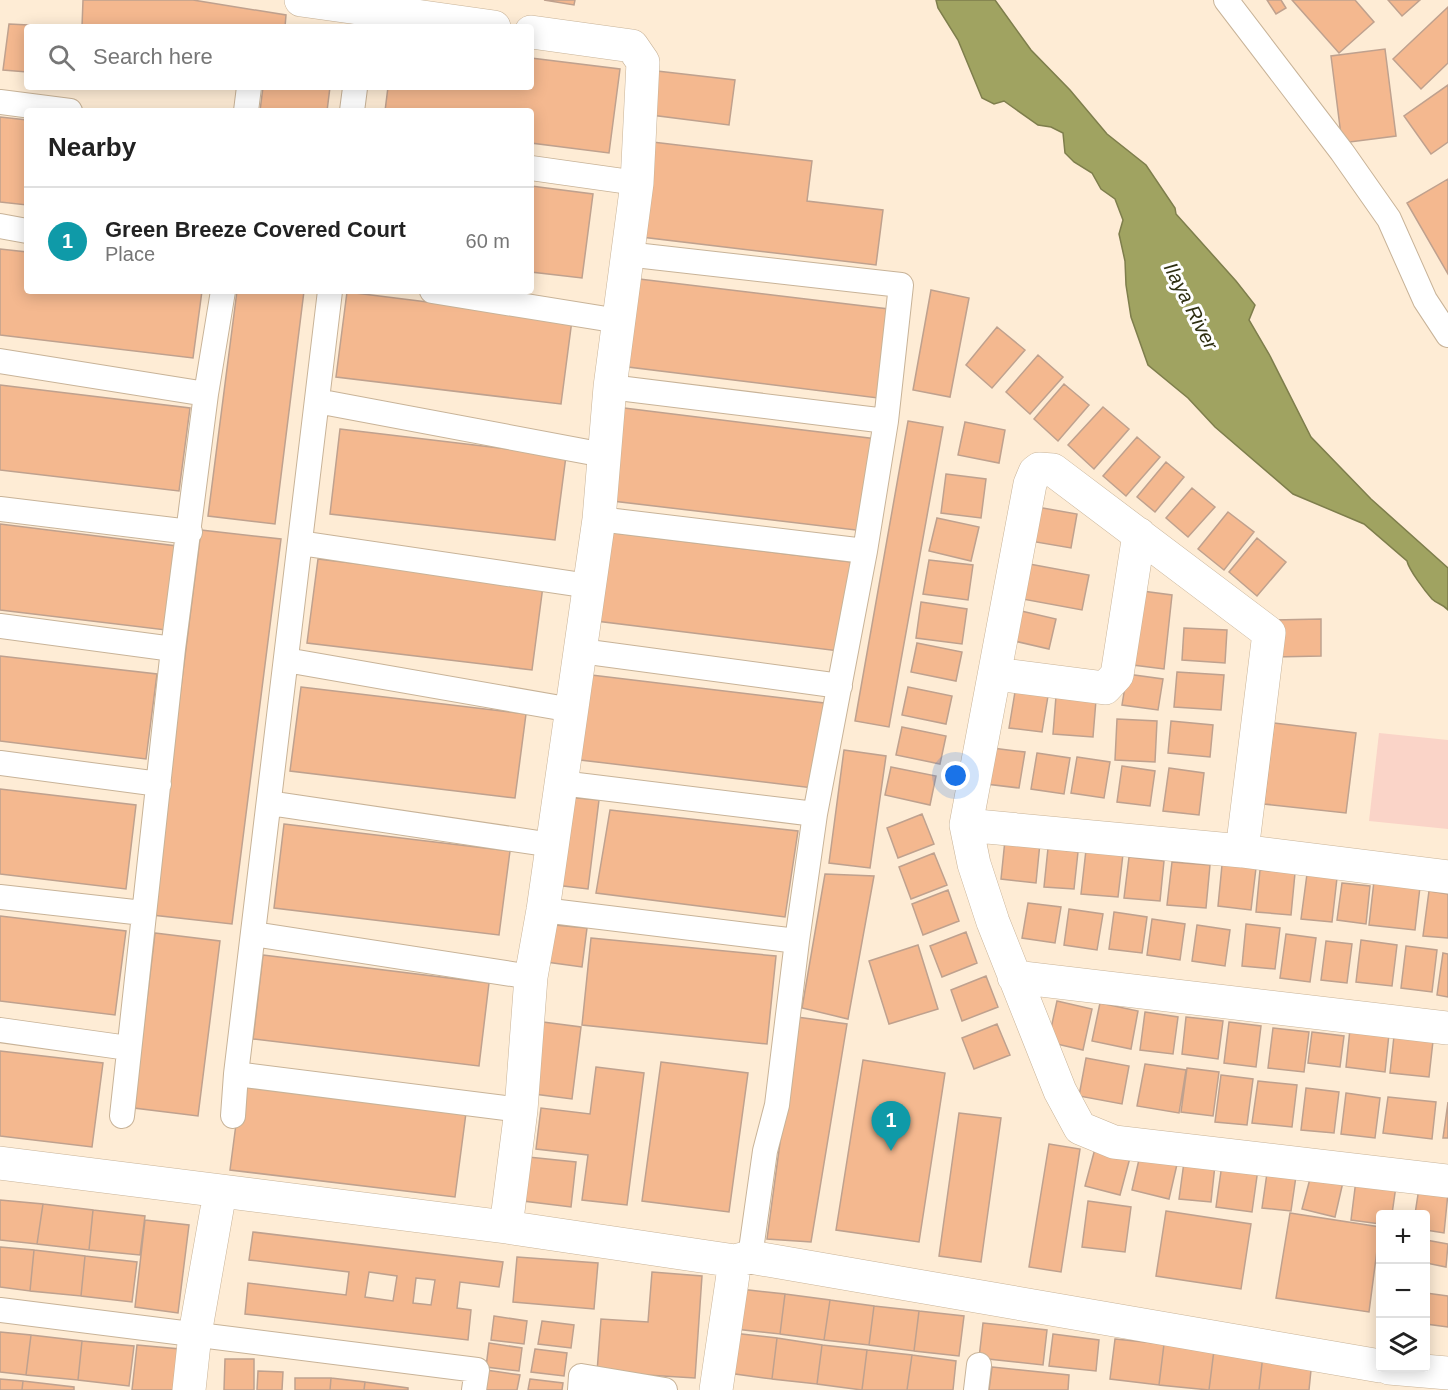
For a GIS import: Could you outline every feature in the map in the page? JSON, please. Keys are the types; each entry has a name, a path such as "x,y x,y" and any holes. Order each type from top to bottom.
{"street":[{"path":"301,0 473,24"},
{"path":"506,1227 521,1110 531,978 543,910 599,519 610,387 637,183 643,62 632,46 534,32"},
{"path":"1242,851 1269,633 1053,470 1039,469 1035,472 1030,484 966,825 974,864 993,922 1060,1092 1080,1128 1114,1142 1448,1181"},
{"path":"995,674 1105,688 1112,682 1117,675 1139,534"},
{"path":"966,825 1242,851 1448,877"},
{"path":"1014,977 1448,1028"},
{"path":"0,1163 742,1259 1392,1373 1448,1373"},
{"path":"189,1390 195,1334 220,1192"},
{"path":"716,1390 742,1259"}],"lane":[{"path":"1226,0 1342,152 1389,219 1425,300 1448,335"},
{"path":"246,108 249,90"},
{"path":"352,108 355,90"},
{"path":"0,102 47,108"},
{"path":"534,168 637,183"},
{"path":"0,226 24,230"},
{"path":"626,254 901,285 886,421 866,551 815,814 777,1105 742,1259"},
{"path":"122,1116 173,649 190,532 206,394 223,294"},
{"path":"233,1116 236,1074 330,294"},
{"path":"451,294 618,321"},
{"path":"0,361 206,394"},
{"path":"610,387 886,421"},
{"path":"317,401 604,455"},
{"path":"0,509 190,532"},
{"path":"599,519 866,551"},
{"path":"300,543 589,586"},
{"path":"0,626 173,649"},
{"path":"581,651 840,686"},
{"path":"286,660 572,710"},
{"path":"0,763 159,784"},
{"path":"561,783 815,814"},
{"path":"269,803 552,845"},
{"path":"0,897 144,913"},
{"path":"543,910 797,941"},
{"path":"254,934 531,978"},
{"path":"0,1030 128,1048"},
{"path":"236,1074 521,1110"},
{"path":"0,1310 477,1370 474,1390"},
{"path":"976,1390 979,1365"},
{"path":"580,1390 581,1376 665,1390"}],"shaded area":[{"path":"1379,733 1448,740 1448,829 1369,821"}],"water":[{"name":"Ilaya River","path":"936,0 995,0 1031,50 1070,90 1107,134 1146,165 1175,208 1176,214 1255,305 1249,320 1311,437 1371,499 1448,568 1448,610 1434,601 1414,575 1407,561 1364,524 1293,494 1215,427 1188,398 1148,365 1131,317 1125,261 1119,234 1123,220 1115,199 1101,189 1092,173 1074,162 1065,153 1063,133 1051,127 1038,125 1004,101 994,104 982,98 958,40 938,8"}],"building":[{"path":"83,0 193,0 286,15 285,24 82,24"},
{"path":"544,0 575,0 574,5"},
{"path":"1267,0 1281,0 1286,8 1276,14"},
{"path":"1292,0 1355,0 1374,22 1339,53"},
{"path":"1388,0 1420,0 1402,16"},
{"path":"1448,7 1448,63 1421,89 1393,59"},
{"path":"9,24 24,25 24,72 3,70"},
{"path":"1385,49 1396,136 1342,143 1331,56"},
{"path":"534,58 620,69 609,153 534,143 534,108 385,108 388,90 534,90"},
{"path":"657,71 735,80 729,125 651,115"},
{"path":"1448,85 1448,142 1431,154 1404,116"},
{"path":"263,90 330,90 327,108 260,108"},
{"path":"0,117 24,120 24,205 0,202"},
{"path":"644,141 812,161 807,201 883,210 876,265 633,236"},
{"path":"1448,179 1448,274 1407,203"},
{"path":"534,186 593,194 582,278 534,272"},
{"path":"0,249 24,252 24,294 202,294 193,358 0,335"},
{"path":"631,278 897,310 886,399 620,366"},
{"path":"931,290 969,298 950,397 913,390"},
{"path":"237,294 304,294 275,524 208,516"},
{"path":"347,294 363,294 572,320 561,404 336,377"},
{"path":"997,327 1025,350 992,388 966,365"},
{"path":"1038,355 1063,377 1030,414 1006,392"},
{"path":"1064,384 1089,405 1058,441 1034,419"},
{"path":"0,385 190,408 179,491 0,470"},
{"path":"616,407 877,439 864,531 604,500"},
{"path":"1103,407 1129,429 1094,469 1068,445"},
{"path":"908,421 943,427 889,727 855,721"},
{"path":"965,422 1005,430 999,463 958,455"},
{"path":"340,429 566,456 555,540 330,514"},
{"path":"1137,437 1160,457 1126,496 1103,476"},
{"path":"1166,462 1184,477 1155,512 1137,497"},
{"path":"946,474 986,479 981,518 941,513"},
{"path":"1192,488 1215,507 1188,537 1166,518"},
{"path":"1037,507 1077,514 1071,548 1030,541"},
{"path":"1228,512 1254,532 1224,570 1198,549"},
{"path":"937,518 979,527 971,561 929,551"},
{"path":"0,524 177,546 166,630 0,610"},
{"path":"201,530 281,539 232,924 152,915"},
{"path":"607,532 851,562 839,651 596,621"},
{"path":"1257,538 1286,562 1257,596 1229,572"},
{"path":"318,559 543,586 532,670 307,643"},
{"path":"929,560 973,565 968,600 923,594"},
{"path":"1024,563 1089,575 1082,610 1017,598"},
{"path":"1142,591 1172,595 1164,669 1133,665"},
{"path":"921,602 967,609 962,644 916,638"},
{"path":"1017,610 1056,619 1049,649 1010,640"},
{"path":"1321,619 1321,656 1274,657 1274,620"},
{"path":"1184,628 1227,630 1225,663 1182,660"},
{"path":"917,643 962,652 956,681 911,672"},
{"path":"0,656 157,674 146,759 0,741"},
{"path":"1177,672 1224,675 1221,710 1174,707"},
{"path":"583,674 824,703 813,788 572,759"},
{"path":"1127,674 1163,679 1158,710 1122,705"},
{"path":"301,687 526,714 515,798 290,771"},
{"path":"908,687 952,696 946,724 902,715"},
{"path":"1015,692 1048,696 1042,732 1009,728"},
{"path":"1056,696 1096,700 1093,737 1053,734"},
{"path":"1117,719 1157,721 1155,762 1115,760"},
{"path":"1171,721 1213,725 1210,757 1168,753"},
{"path":"1274,723 1356,733 1346,813 1264,804"},
{"path":"902,727 946,736 940,764 896,755"},
{"path":"992,748 1025,752 1019,788 986,784"},
{"path":"844,750 886,756 870,868 829,863"},
{"path":"1037,753 1070,758 1064,794 1031,789"},
{"path":"1077,757 1110,762 1104,798 1071,793"},
{"path":"1122,766 1155,771 1150,806 1117,802"},
{"path":"891,767 936,776 930,805 885,795"},
{"path":"1169,768 1204,773 1199,815 1163,811"},
{"path":"0,789 136,805 126,889 0,874"},
{"path":"566,797 599,800 588,889 555,885"},
{"path":"610,810 798,831 785,917 596,893"},
{"path":"922,814 934,844 898,858 887,828"},
{"path":"284,824 510,851 499,935 274,908"},
{"path":"1005,840 1040,843 1036,883 1001,879"},
{"path":"1048,848 1078,852 1074,889 1044,887"},
{"path":"1086,850 1123,854 1118,897 1081,894"},
{"path":"934,853 947,885 911,899 899,867"},
{"path":"1129,857 1164,861 1160,901 1124,898"},
{"path":"1172,862 1210,865 1206,908 1167,905"},
{"path":"1222,865 1256,868 1251,910 1218,906"},
{"path":"1260,870 1295,873 1291,915 1256,912"},
{"path":"825,874 874,876 848,1019 802,1008"},
{"path":"1307,874 1337,878 1332,922 1301,919"},
{"path":"1374,881 1420,887 1415,930 1369,925"},
{"path":"1342,883 1370,886 1366,924 1337,920"},
{"path":"948,890 959,921 923,935 912,904"},
{"path":"1429,891 1448,894 1448,938 1423,936"},
{"path":"1028,903 1061,907 1055,943 1022,938"},
{"path":"1069,909 1103,914 1097,950 1064,945"},
{"path":"1114,912 1147,917 1142,953 1109,949"},
{"path":"0,916 126,931 115,1015 0,1001"},
{"path":"1152,919 1185,924 1180,960 1147,955"},
{"path":"544,924 587,928 582,967 539,961"},
{"path":"1246,924 1280,928 1275,969 1242,966"},
{"path":"1197,925 1230,930 1225,966 1192,961"},
{"path":"966,932 977,963 942,977 930,946"},
{"path":"155,933 220,941 198,1116 134,1108"},
{"path":"1286,934 1316,938 1310,982 1280,978"},
{"path":"591,938 776,956 767,1044 582,1025"},
{"path":"1361,940 1397,945 1392,986 1356,982"},
{"path":"1326,941 1352,944 1347,983 1321,980"},
{"path":"918,945 938,1009 889,1024 869,961"},
{"path":"1406,946 1437,950 1432,992 1401,988"},
{"path":"1443,953 1448,954 1448,997 1437,995"},
{"path":"263,955 489,983 479,1066 253,1039"},
{"path":"986,976 998,1007 962,1021 951,990"},
{"path":"1057,1001 1092,1009 1083,1050 1048,1042"},
{"path":"1100,1003 1138,1011 1131,1049 1092,1041"},
{"path":"1145,1012 1178,1017 1173,1054 1140,1050"},
{"path":"797,1017 847,1024 811,1242 767,1239"},
{"path":"1186,1017 1223,1021 1218,1059 1182,1054"},
{"path":"543,1022 581,1027 572,1099 534,1094"},
{"path":"1229,1022 1261,1026 1256,1067 1224,1063"},
{"path":"997,1024 1010,1055 974,1069 962,1038"},
{"path":"1273,1028 1309,1032 1304,1072 1268,1068"},
{"path":"1350,1029 1389,1034 1385,1072 1346,1067"},
{"path":"1312,1032 1344,1036 1340,1067 1308,1063"},
{"path":"1394,1036 1433,1041 1429,1077 1390,1073"},
{"path":"0,1051 103,1063 92,1147 0,1136"},
{"path":"1086,1058 1129,1066 1122,1104 1079,1096"},
{"path":"863,1060 945,1073 919,1242 836,1230"},
{"path":"661,1062 748,1073 729,1212 642,1201"},
{"path":"1145,1064 1186,1070 1179,1113 1137,1106"},
{"path":"596,1067 644,1073 627,1205 582,1200 588,1155 536,1149 541,1108 590,1114"},
{"path":"1187,1068 1219,1072 1213,1116 1181,1112"},
{"path":"1221,1075 1253,1079 1247,1125 1215,1122"},
{"path":"1258,1081 1297,1085 1292,1127 1252,1123"},
{"path":"241,1086 466,1113 455,1197 230,1170"},
{"path":"1306,1088 1339,1092 1334,1133 1301,1130"},
{"path":"1346,1093 1380,1098 1375,1138 1341,1134"},
{"path":"1388,1097 1436,1102 1432,1139 1383,1133"},
{"path":"1448,1102 1448,1138 1443,1138"},
{"path":"959,1113 1001,1118 981,1262 939,1256"},
{"path":"1049,1144 1080,1149 1061,1272 1029,1267"},
{"path":"1096,1145 1131,1154 1120,1195 1085,1186"},
{"path":"1141,1151 1178,1160 1169,1199 1132,1190"},
{"path":"528,1157 576,1162 571,1207 523,1201"},
{"path":"1184,1162 1215,1165 1211,1202 1179,1199"},
{"path":"1222,1164 1258,1169 1252,1212 1216,1207"},
{"path":"1267,1173 1296,1176 1291,1211 1262,1208"},
{"path":"1311,1175 1343,1182 1335,1217 1302,1209"},
{"path":"1356,1180 1396,1186 1393,1210 1376,1210 1376,1223 1351,1220"},
{"path":"1419,1188 1448,1193 1444,1233 1430,1231 1430,1210 1416,1210"},
{"path":"0,1200 43,1204 37,1244 0,1240"},
{"path":"1088,1201 1131,1207 1125,1252 1082,1247"},
{"path":"43,1204 93,1210 89,1250 37,1244"},
{"path":"93,1210 145,1216 140,1255 89,1250"},
{"path":"1166,1211 1251,1224 1241,1289 1156,1276"},
{"path":"1290,1213 1376,1226 1376,1258 1369,1312 1276,1298"},
{"path":"145,1220 189,1225 178,1313 135,1307"},
{"path":"253,1232 503,1262 499,1287 460,1282 457,1308 471,1310 468,1340 245,1314 248,1283 346,1295 349,1272 249,1260","holes":["369,1272 397,1276 393,1301 365,1297","416,1278 435,1280 431,1305 413,1303"]},
{"path":"1430,1241 1448,1244 1446,1267 1430,1264"},
{"path":"0,1247 34,1250 30,1291 0,1287"},
{"path":"34,1250 85,1256 81,1296 30,1291"},
{"path":"85,1256 137,1262 132,1302 81,1296"},
{"path":"517,1257 598,1263 594,1309 513,1302"},
{"path":"652,1272 702,1276 695,1378 597,1372 601,1319 648,1322"},
{"path":"740,1289 785,1294 780,1334 735,1329"},
{"path":"785,1294 830,1300 824,1340 780,1334"},
{"path":"1430,1294 1448,1296 1448,1327 1430,1325"},
{"path":"830,1300 874,1306 869,1345 824,1340"},
{"path":"874,1306 919,1311 914,1351 869,1345"},
{"path":"919,1311 964,1316 959,1356 914,1351"},
{"path":"494,1316 527,1321 524,1344 491,1340"},
{"path":"542,1321 574,1325 571,1348 538,1344"},
{"path":"983,1323 1047,1330 1043,1365 979,1358"},
{"path":"0,1332 31,1335 26,1375 0,1372"},
{"path":"733,1333 777,1338 772,1379 728,1373"},
{"path":"1053,1334 1099,1340 1096,1371 1049,1366"},
{"path":"31,1335 82,1341 78,1380 26,1375"},
{"path":"777,1338 822,1345 817,1384 772,1379"},
{"path":"1115,1339 1164,1344 1159,1385 1110,1379"},
{"path":"82,1341 134,1346 129,1386 78,1380"},
{"path":"489,1343 522,1348 519,1371 486,1367"},
{"path":"1164,1344 1214,1350 1209,1390 1159,1385"},
{"path":"137,1345 180,1349 175,1390 132,1390"},
{"path":"822,1345 867,1350 862,1390 817,1384"},
{"path":"535,1349 567,1353 564,1376 531,1372"},
{"path":"867,1350 912,1355 907,1390 862,1390"},
{"path":"1214,1350 1263,1355 1259,1390 1209,1390"},
{"path":"912,1355 956,1361 953,1390 907,1390"},
{"path":"1263,1355 1312,1360 1309,1390 1259,1390"},
{"path":"225,1359 254,1359 254,1390 224,1390"},
{"path":"992,1367 1069,1375 1068,1390 989,1390"},
{"path":"486,1370 520,1375 517,1390 484,1390"},
{"path":"258,1371 283,1372 282,1390 257,1390"},
{"path":"295,1378 331,1378 330,1390 295,1390"},
{"path":"331,1378 365,1382 364,1390 330,1390"},
{"path":"0,1379 23,1381 22,1390 0,1390"},
{"path":"530,1379 563,1383 562,1390 528,1390"},
{"path":"23,1381 74,1387 74,1390 22,1390"},
{"path":"365,1382 408,1388 408,1390 364,1390"}],"place":[{"name":"Green Breeze Covered Court","path":"891,1151"}]}
